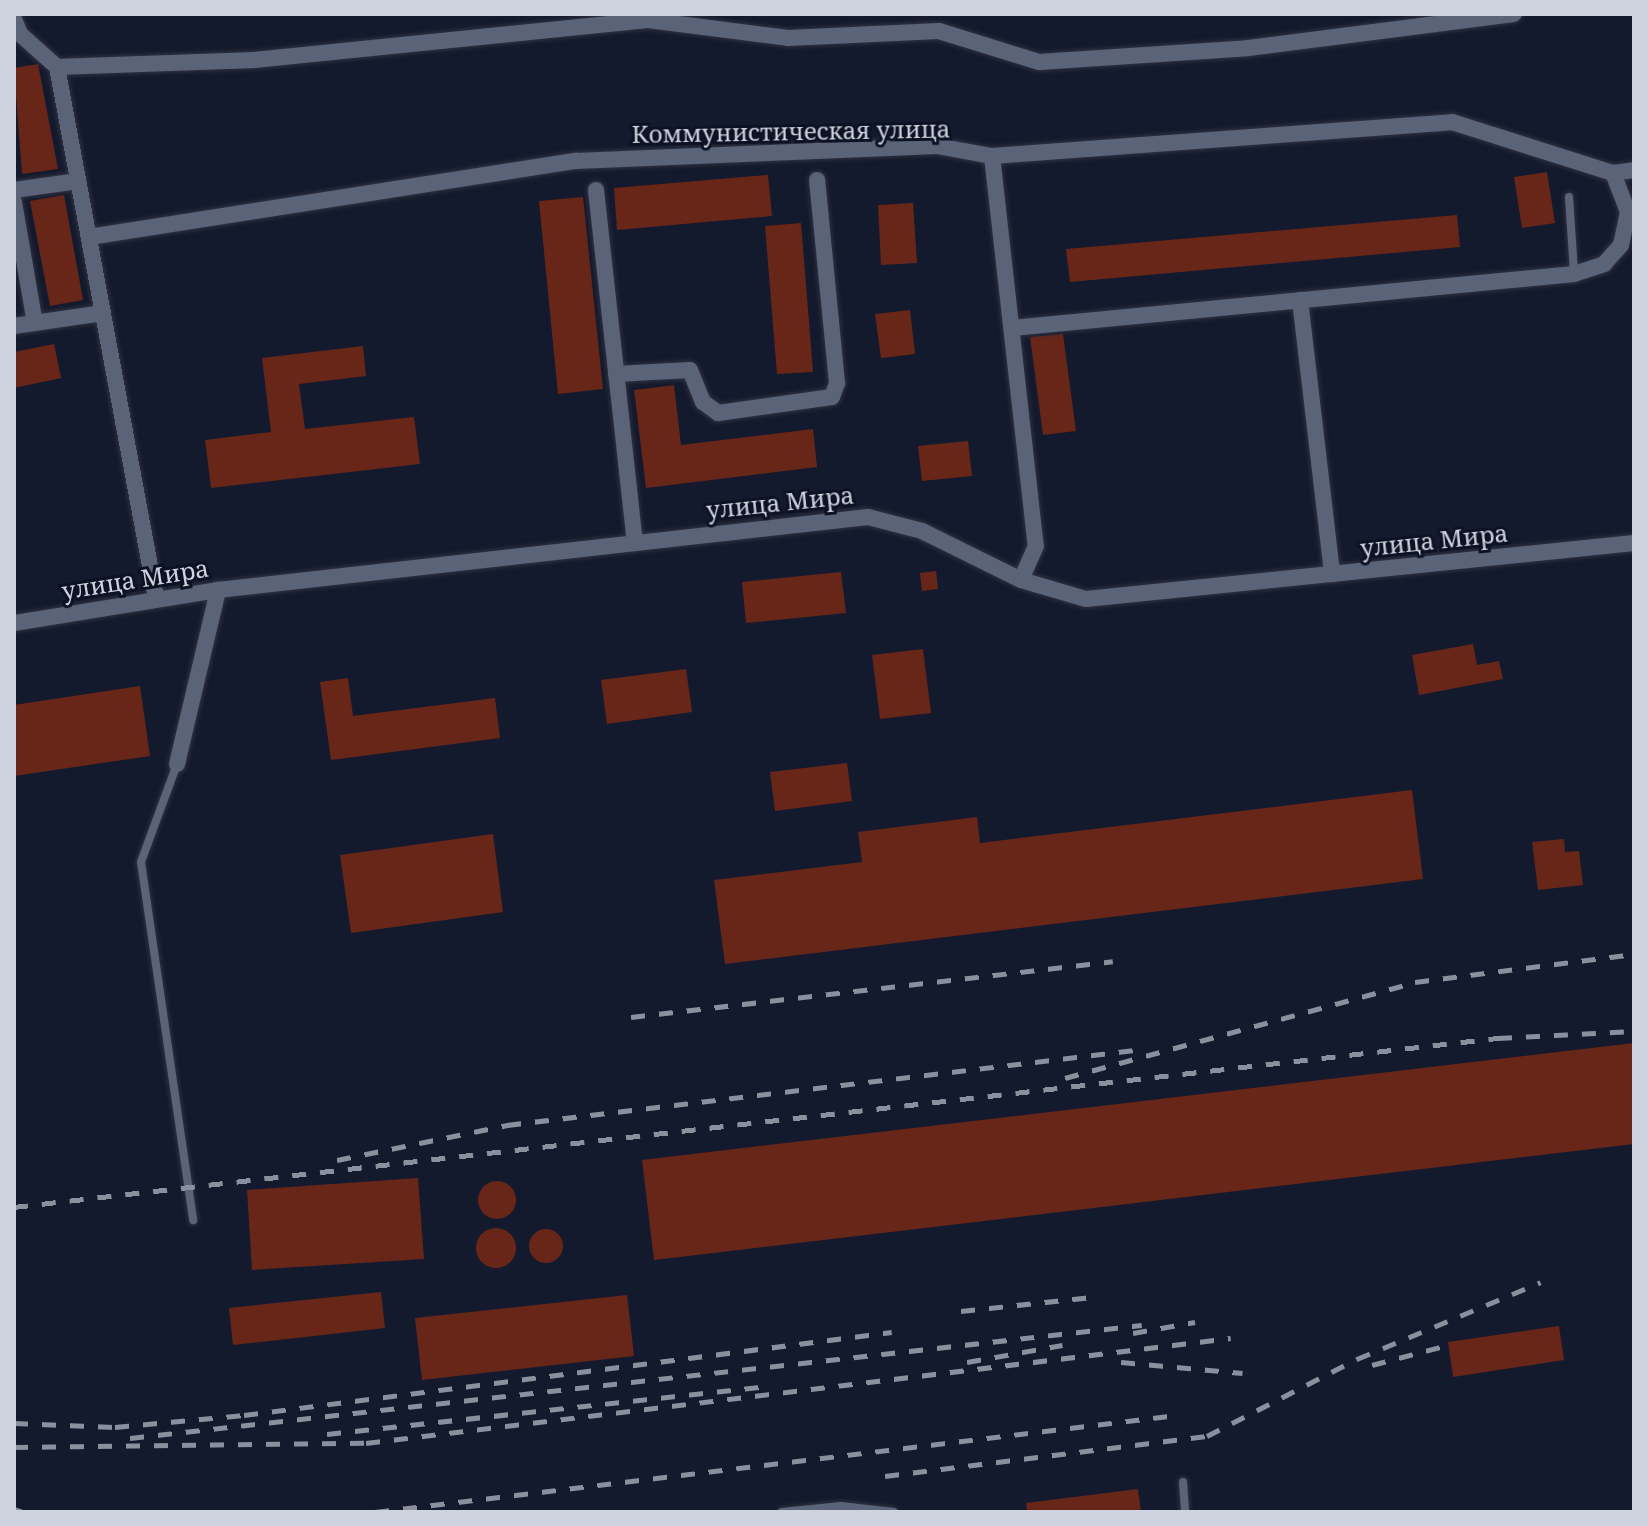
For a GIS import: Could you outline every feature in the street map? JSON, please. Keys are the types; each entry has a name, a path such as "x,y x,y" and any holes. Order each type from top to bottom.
{"street":[{"path":"57,67 254,60 648,20 788,38 939,31 1039,62 1248,48 1514,14"},
{"path":"16,32 57,67 156,598"},
{"name":"Коммунистическая улица","path":"89,237 576,161 937,146 992,156 1452,122 1613,173 1634,170"},
{"path":"992,156 1036,546 1021,580"},
{"path":"1012,328 1574,274 1604,264 1621,245 1628,212 1613,173"},
{"path":"616,374 690,370 703,402 718,413 832,397 837,383 817,180"},
{"path":"14,190 78,181"},
{"path":"596,190 635,541"},
{"path":"14,202 35,323"},
{"path":"1300,300 1332,574"},
{"path":"14,326 103,313"},
{"name":"улица Мира","path":"14,623 218,590 868,517 922,531 1021,580 1086,599 1634,543"},
{"path":"177,764 218,590"}],"lane":[{"path":"1569,197 1574,274"},
{"path":"177,764 141,862 193,1220"},
{"path":"1183,1482 1185,1512"},
{"path":"782,1512 841,1509 894,1512"}],"building":[{"path":"38,64 58,169 22,174 14,68"},
{"path":"1547,172 1555,223 1522,228 1514,177"},
{"path":"768,175 772,216 617,230 614,188"},
{"path":"64,195 83,300 50,306 30,201"},
{"path":"583,197 603,389 558,394 539,201"},
{"path":"913,203 917,263 881,265 878,205"},
{"path":"1457,215 1460,247 1070,282 1066,249"},
{"path":"801,223 813,372 777,374 765,226"},
{"path":"910,310 915,354 881,358 875,314"},
{"path":"1063,334 1076,431 1043,435 1030,337"},
{"path":"54,344 61,378 14,388 14,352"},
{"path":"363,346 366,376 299,384 305,429 414,417 420,464 211,488 205,440 271,432 262,358"},
{"path":"674,385 681,445 813,429 817,467 646,488 634,390"},
{"path":"968,441 972,476 922,481 918,446"},
{"path":"936,571 938,589 922,591 920,573"},
{"path":"841,572 846,613 746,623 742,582"},
{"path":"1473,644 1477,665 1499,661 1503,679 1419,695 1412,655"},
{"path":"923,649 931,713 880,719 872,655"},
{"path":"686,669 692,712 607,724 601,680"},
{"path":"348,678 353,716 495,698 500,738 331,760 320,682"},
{"path":"140,686 150,756 14,776 14,705"},
{"path":"847,763 852,801 775,811 770,772"},
{"path":"1412,790 1423,879 725,964 714,880 862,862 858,832 977,817 980,843"},
{"path":"493,834 503,912 351,933 340,855"},
{"path":"1564,839 1565,852 1579,851 1583,885 1538,890 1532,842"},
{"path":"1634,1043 1634,1144 654,1260 642,1160"},
{"path":"418,1178 424,1259 252,1270 247,1190"},
{"path":"497,1181 510,1187 516,1200 510,1213 497,1219 484,1213 478,1200 484,1187"},
{"path":"496,1228 510,1234 516,1248 510,1262 496,1268 482,1262 476,1248 482,1234"},
{"path":"546,1229 558,1234 563,1246 558,1258 546,1263 534,1258 529,1246 534,1234"},
{"path":"381,1292 385,1328 233,1345 229,1308"},
{"path":"627,1295 634,1356 422,1380 415,1318"},
{"path":"1559,1326 1564,1360 1453,1377 1448,1342"},
{"path":"1138,1489 1141,1512 1027,1512 1026,1503"}],"railway":[{"path":"1065,1078 1415,982 1634,954"},
{"path":"631,1017 1113,961"},
{"path":"14,1207 1498,1038 1634,1031"},
{"path":"337,1160 507,1125 1135,1050"},
{"path":"885,1476 1207,1436 1357,1359 1541,1282"},
{"path":"961,1311 1092,1297"},
{"path":"1133,1333 1195,1322"},
{"path":"130,1438 1142,1325"},
{"path":"14,1423 115,1427 244,1415 892,1332"},
{"path":"14,1447 366,1443 1231,1338"},
{"path":"967,1362 1062,1345"},
{"path":"1372,1365 1448,1345"},
{"path":"1121,1362 1243,1373"},
{"path":"327,1434 769,1386"},
{"path":"375,1512 1177,1415"},
{"path":"14,1509 23,1512"}]}
